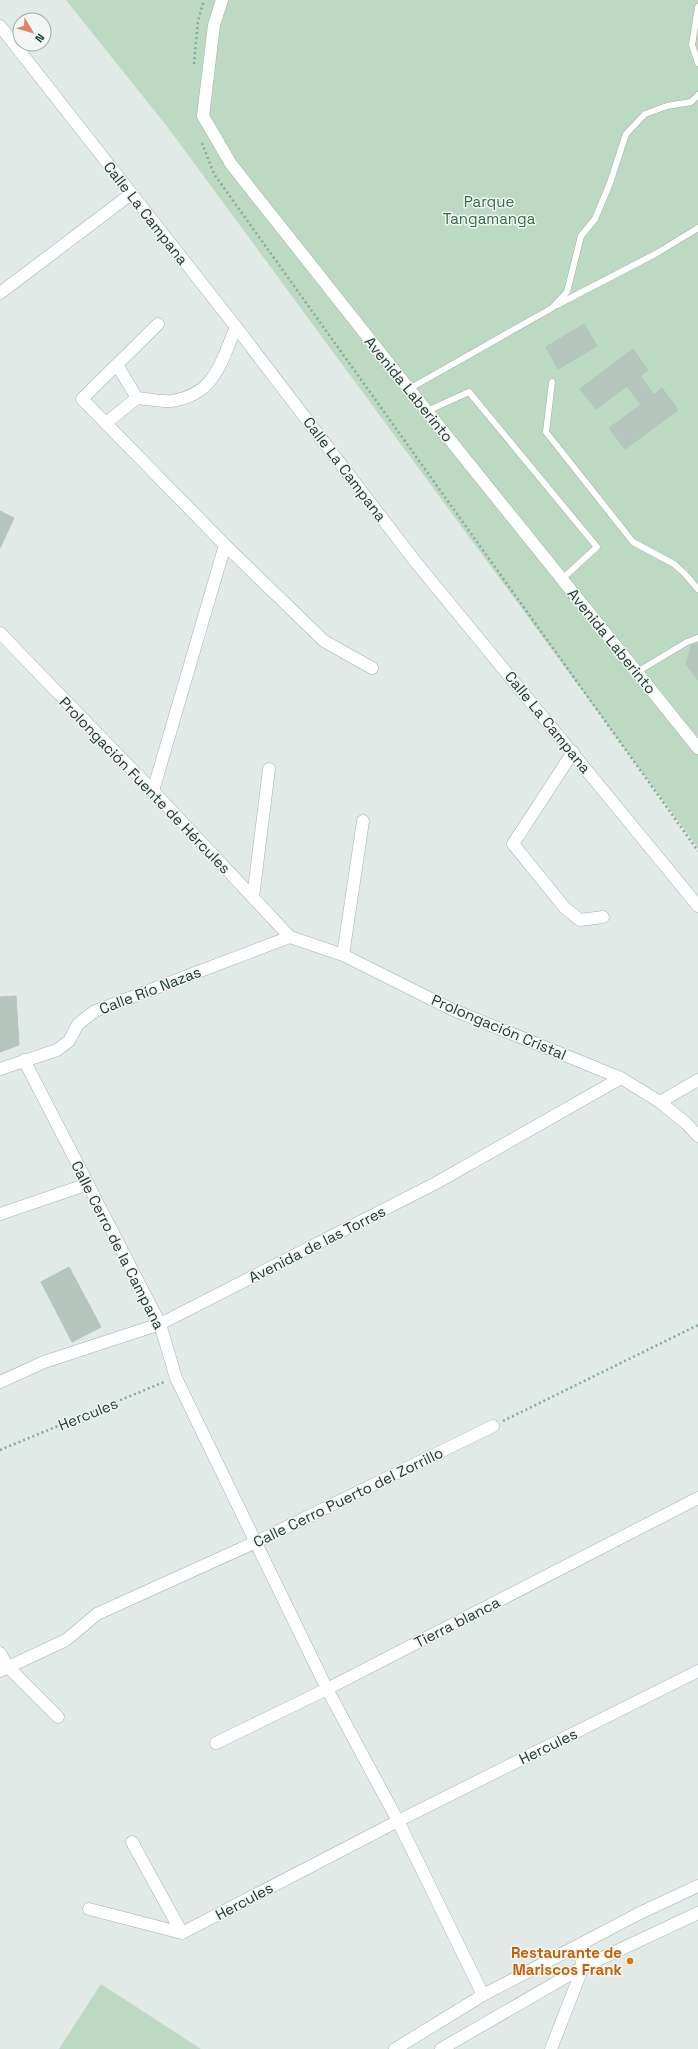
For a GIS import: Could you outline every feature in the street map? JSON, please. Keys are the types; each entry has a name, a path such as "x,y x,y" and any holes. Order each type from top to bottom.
{"street":[{"name":"Avenida Laberinto","path":"222,0 214,26 203,116 231,164 409,389 698,748"},
{"name":"Calle La Campana","path":"0,26 236,327 414,560 698,906"},
{"path":"0,293 131,194"},
{"path":"158,324 82,399 226,545 324,640 372,668"},
{"path":"106,423 137,398 170,401 195,394 213,379 236,327"},
{"path":"117,365 137,398"},
{"path":"153,790 226,545"},
{"name":"Prolongación Fuente de Hércules","path":"0,633 98,736 153,790 290,937"},
{"path":"573,752 513,844 565,908 580,920 604,918"},
{"path":"253,897 269,768"},
{"path":"343,955 363,821"},
{"name":"Prolongación Cristal","path":"290,937 343,955 451,1009 620,1078 660,1102 686,1123 698,1136"},
{"name":"Calle Río Nazas","path":"0,1069 57,1050 69,1041 78,1024 95,1010 290,937"},
{"name":"Calle Cerro de la Campana","path":"24,1060 160,1324 176,1378 256,1542"},
{"name":"Avenida de las Torres","path":"0,1382 44,1362 160,1324 436,1183 620,1078"},
{"path":"660,1102 698,1080"},
{"path":"0,1214 88,1184"},
{"name":"Calle Cerro Puerto del Zorrillo","path":"4,1669 66,1640 97,1614 256,1542 493,1426"},
{"name":"Tierra blanca","path":"216,1744 327,1689 698,1498"},
{"path":"256,1542 327,1689 398,1820 483,1995"},
{"path":"0,1653 4,1669 58,1717"},
{"name":"Hercules","path":"182,1933 398,1820 698,1671"},
{"path":"132,1842 182,1933"},
{"path":"395,2049 483,1995 640,1913 698,1886"},
{"path":"89,1909 182,1933"},
{"path":"441,2049 583,1967 698,1913"},
{"path":"551,2049 583,1967 578,1946"}],"lane":[{"path":"698,7 692,45 698,63"},
{"path":"552,308 567,292 581,236 595,219 610,183 626,134 645,114 667,106 691,102 698,95"},
{"path":"409,389 552,308 657,253 698,228"},
{"path":"552,382 546,432 633,542 674,564 698,589"},
{"path":"427,411 469,392 597,547 562,579"},
{"path":"637,672 698,634"},
{"path":"687,642 698,638"}],"path":[{"path":"194,66 198,20 204,0"},
{"path":"201,140 214,174 698,851"},
{"path":"493,1426 698,1325"},
{"name":"Hercules","path":"0,1450 176,1378"}],"green space":[{"name":"Parque Tangamanga","path":"66,0 698,0 698,848 169,129"},
{"path":"101,1984 201,2049 59,2049"}],"building":[{"path":"584,324 597,346 558,369 546,347"},
{"path":"633,349 648,370 640,376 654,395 662,388 678,410 625,449 609,428 641,405 627,386 596,409 580,389"},
{"path":"0,511 14,518 0,548"},
{"path":"698,643 698,680 686,664 692,645"},
{"path":"16,996 19,1045 0,1052 0,997"},
{"path":"69,1267 101,1327 72,1342 41,1282"}],"place":[{"name":"Restaurante de Mariscos Frank","path":"630,1961"}]}
